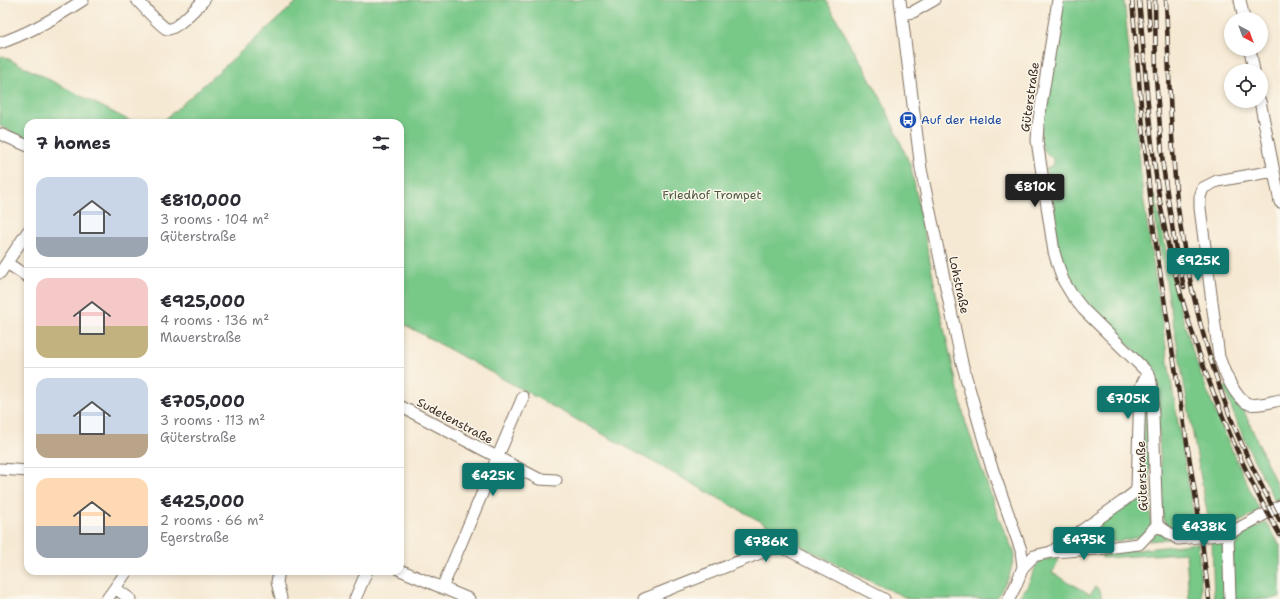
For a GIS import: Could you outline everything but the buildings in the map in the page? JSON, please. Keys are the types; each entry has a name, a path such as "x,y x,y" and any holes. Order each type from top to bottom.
{"street":[{"path":"0,43 44,24 83,0"},
{"path":"137,0 160,24 171,29 179,24 204,0"},
{"name":"Lohstraße","path":"900,0 922,169 962,363 990,462 1021,550 1023,567"},
{"path":"902,14 913,12 934,0"},
{"name":"Güterstraße","path":"1058,0 1038,125 1037,141 1057,262 1063,280 1083,309 1145,370 1150,377 1152,389 1157,525"},
{"path":"1240,0 1243,12"},
{"path":"1261,108 1280,202"},
{"path":"0,134 24,144"},
{"path":"1274,171 1217,181 1203,188 1200,197 1200,208 1219,357 1224,371 1244,402 1249,404 1259,404 1280,400"},
{"path":"0,273 24,237"},
{"path":"7,263 24,274"},
{"name":"Güterstraße","path":"1051,552 1135,492 1138,479 1140,389 1144,380 1150,377"},
{"path":"442,588 523,397"},
{"name":"Sudetenstraße","path":"404,408 539,479 556,480"},
{"path":"0,469 24,471"},
{"path":"1008,599 1016,585 1023,567 1034,556 1051,552 1139,544 1157,525 1178,539 1228,534 1280,506"},
{"path":"1228,534 1230,599"},
{"path":"644,599 773,548 782,547 884,599"},
{"path":"404,572 469,599"},
{"path":"107,599 124,575"},
{"path":"278,575 277,582 281,598"},
{"path":"355,599 365,575"},
{"path":"114,588 130,599"}],"green space":[{"name":"Friedhof Trompet","path":"299,0 826,0 883,102 911,167 938,302 966,424 1001,524 1015,554 1009,577 996,599 909,599 799,545 776,530 404,324 404,119 165,119"},
{"path":"1061,0 1124,0 1143,196 1196,531 1176,531 1169,527 1163,518 1156,371 1078,294 1067,273 1057,241 1055,218 1046,168 1054,165 1052,157 1043,150 1040,139"},
{"path":"3,56 126,119 24,119 24,138 0,126 0,57"},
{"path":"1155,195 1172,275 1194,355 1216,414 1260,511 1226,529 1210,529 1157,232 1152,196"},
{"path":"1144,386 1147,386 1151,526 1145,533 1130,539 1072,545 1070,543 1138,494 1143,473"},
{"path":"1228,386 1249,408 1244,411 1280,493 1280,501 1276,503 1254,461 1235,418 1224,388"},
{"path":"1266,522 1280,545 1280,597 1271,599 1233,599 1232,545 1237,537"},
{"path":"1158,531 1169,539 1148,541"},
{"path":"1212,541 1220,542 1223,545 1226,599 1214,599"},
{"path":"1198,543 1202,599 1189,599 1186,553 1102,558 1102,554"},
{"path":"1055,558 1059,560 1052,573 1090,594 1095,587 1100,590 1102,599 1018,599 1024,589 1026,589 1037,564 1041,560"}],"railway":[{"path":"1132,0 1144,139 1154,231 1200,525 1209,599"},
{"path":"1139,0 1154,160 1165,231 1177,282 1198,350 1234,445 1256,491 1280,535"},
{"path":"1148,0 1150,30"},
{"path":"1155,0 1156,78 1163,166 1175,245 1184,287"},
{"path":"1166,0 1170,100 1177,200 1189,276 1201,327 1224,400 1250,462 1280,521"}],"place":[{"name":"Auf der Heide","path":"908,120"}]}
